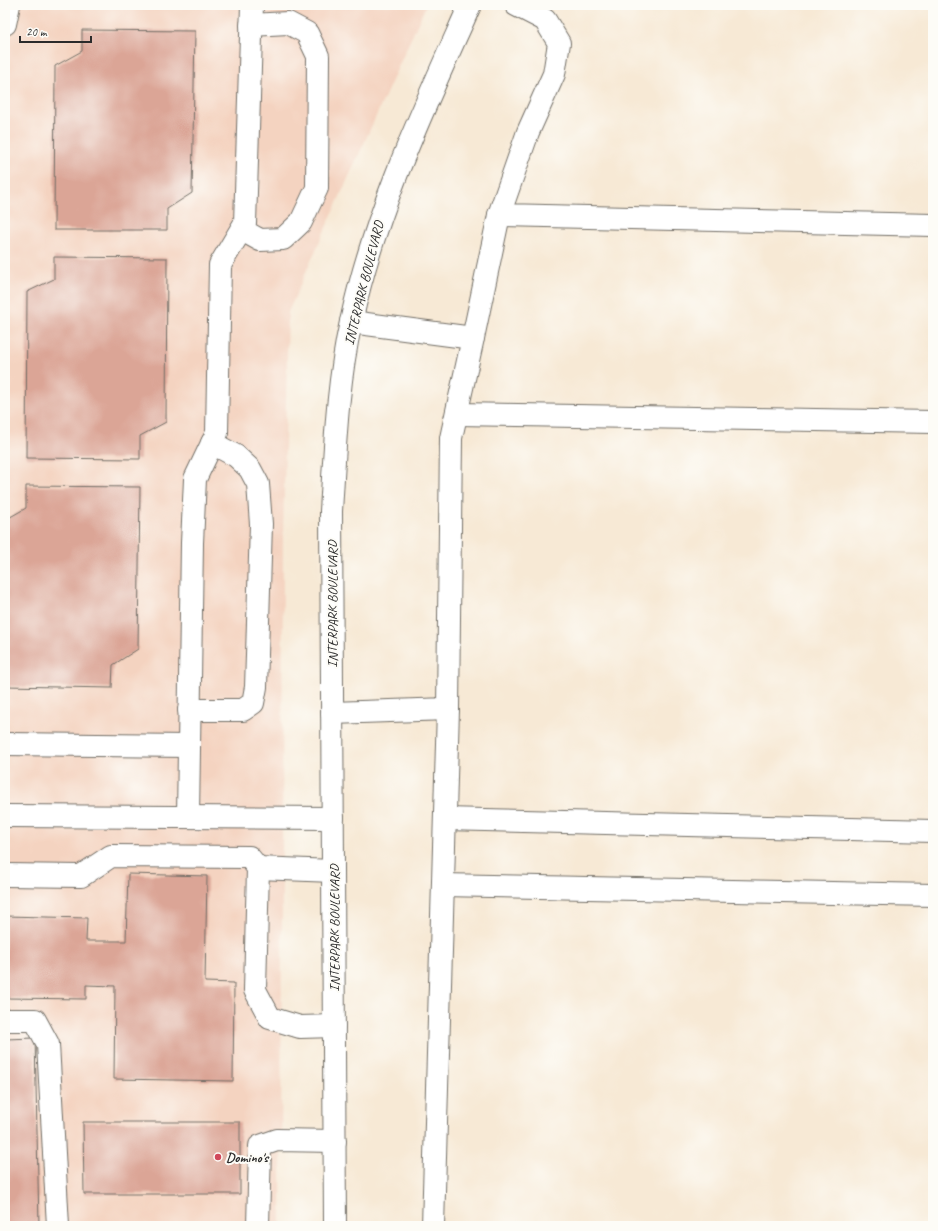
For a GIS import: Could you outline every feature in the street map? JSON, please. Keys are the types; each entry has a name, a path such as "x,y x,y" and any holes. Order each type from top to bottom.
{"street":[{"path":"5,24 9,5"},
{"name":"INTERPARK BOULEVARD","path":"335,1226 331,511 336,416 351,322 375,230 409,142 470,5"},
{"path":"433,1226 448,709 452,438 499,215 528,132 554,74 559,43 545,20 516,5"},
{"path":"188,817 192,543 195,479 218,432 220,265 245,224 251,15 288,23 307,33 318,56 317,188 301,222 283,239 260,240 242,230"},
{"path":"499,215 933,225"},
{"path":"351,322 473,338"},
{"path":"457,414 933,422"},
{"path":"189,710 244,710 253,703 256,688 261,524 258,484 250,469 236,456 212,443"},
{"path":"332,713 448,709"},
{"path":"5,744 189,746"},
{"path":"5,816 333,818"},
{"path":"445,820 933,831"},
{"path":"5,875 81,876 111,856 249,857 258,868 255,990 270,1018 300,1027 334,1026"},
{"path":"258,868 333,871"},
{"path":"443,885 933,895"},
{"path":"5,1020 35,1020 48,1044 58,1226"},
{"path":"258,1226 260,1146 277,1140 335,1141"}],"shaded area":[{"path":"5,5 426,5 288,312 283,536 281,1226 5,1226"}],"building":[{"path":"82,30 195,31 192,193 167,209 167,230 54,230 55,66 82,51"},
{"path":"54,257 167,258 166,422 140,436 140,459 26,458 27,292 54,279"},
{"path":"26,486 140,487 138,649 113,665 112,688 5,686 5,520 26,508"},
{"path":"128,874 207,876 205,982 234,983 233,1081 114,1079 115,986 86,985 86,999 5,998 5,916 87,918 86,941 126,941"},
{"path":"35,1038 39,1226 5,1226 5,1039"},
{"path":"83,1122 240,1122 240,1194 84,1194"}],"place":[{"name":"Domino's","path":"218,1157"}]}
